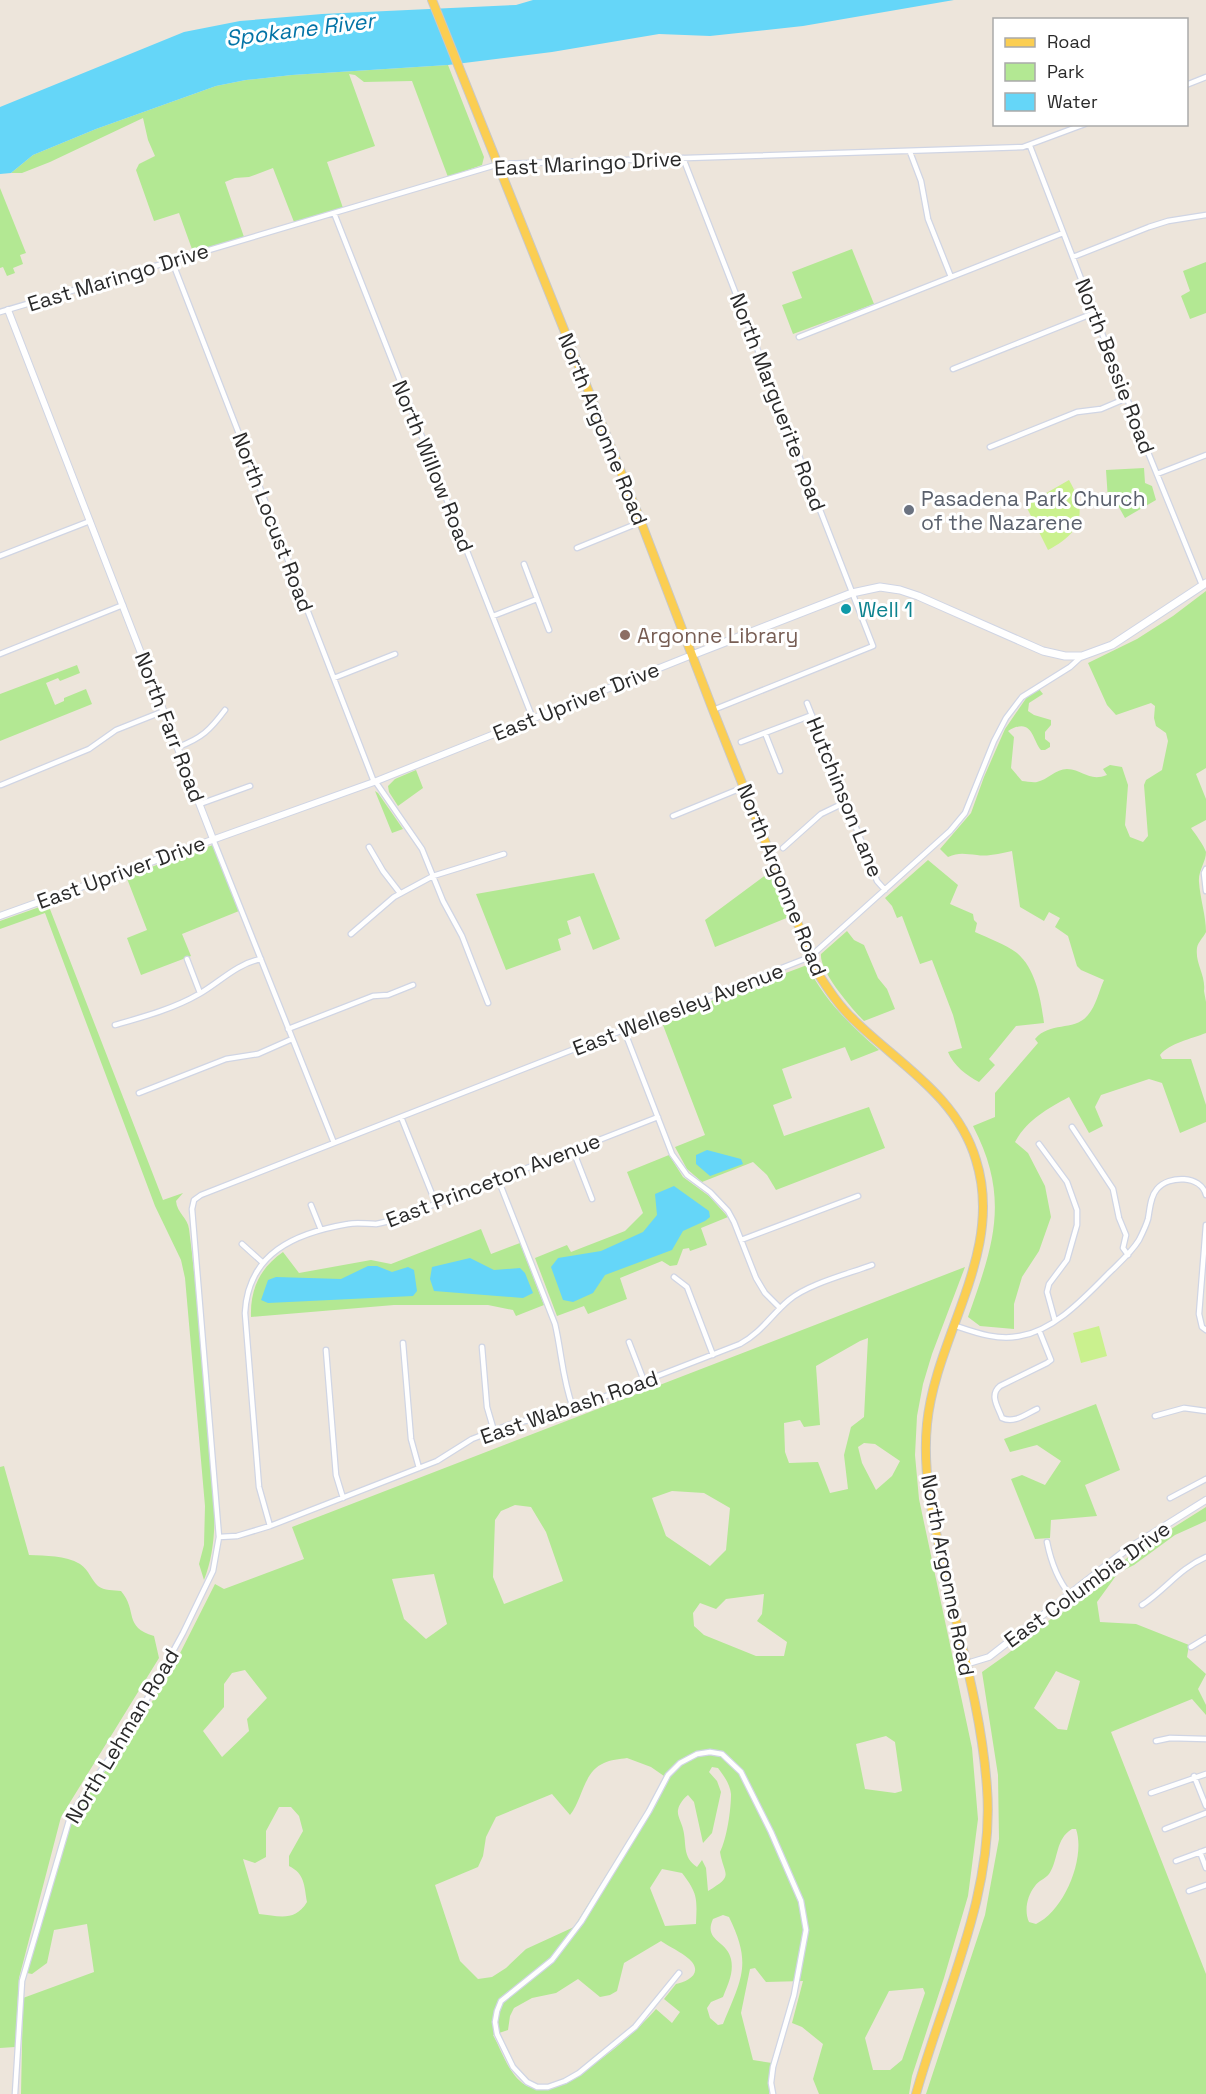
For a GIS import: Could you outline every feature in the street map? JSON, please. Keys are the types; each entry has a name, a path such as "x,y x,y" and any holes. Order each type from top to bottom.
{"main road":[{"name":"North Argonne Road","path":"432,0 641,522 712,710 817,972 853,1020 946,1103 964,1130 976,1159 984,1194 983,1224 977,1260 934,1381 927,1424 926,1468 931,1510 966,1664 985,1763 988,1792 987,1829 981,1879 974,1912 916,2094"},
{"name":"East Upriver Drive","path":"692,655 852,593 880,587 918,596 1043,651 1065,656 1082,656 1112,645 1153,620 1204,584"}],"street":[{"path":"1188,84 1206,77"},
{"name":"East Maringo Drive","path":"0,312 499,164 910,152 1030,146 1080,126"},
{"name":"North Bessie Road","path":"1030,146 1157,474 1204,584"},
{"path":"910,152 921,181 928,219 951,277"},
{"name":"North Marguerite Road","path":"683,158 873,646 712,710"},
{"name":"North Willow Road","path":"334,213 533,719"},
{"path":"1073,257 1168,221 1206,215"},
{"path":"799,337 1063,233"},
{"name":"North Locust Road","path":"172,261 374,782 422,849 443,901 462,936 488,1003"},
{"name":"North Farr Road","path":"8,310 213,839 334,1143"},
{"path":"953,369 1094,313"},
{"path":"990,447 1077,412 1101,409 1127,398"},
{"path":"1157,474 1206,454"},
{"path":"0,556 90,521"},
{"path":"577,548 641,522"},
{"path":"524,564 549,630"},
{"path":"493,616 537,598"},
{"path":"0,654 123,605"},
{"path":"334,678 395,654"},
{"name":"East Upriver Drive","path":"0,915 374,782 692,655"},
{"name":"East Wellesley Avenue","path":"194,1200 201,1195 810,957 931,849 965,813 994,741 1006,718 1022,697 1070,667 1082,656"},
{"name":"Hutchinson Lane","path":"807,703 877,881 885,890"},
{"path":"178,747 205,734 225,710"},
{"path":"2,785 89,749 116,730 164,711"},
{"path":"741,742 812,715"},
{"path":"765,733 780,771"},
{"path":"200,804 250,786"},
{"path":"673,816 744,787"},
{"path":"783,848 821,814 846,802"},
{"path":"369,847 383,871 400,893"},
{"path":"351,934 400,893 433,876 504,854"},
{"path":"1206,869 1204,873 1206,891"},
{"path":"187,959 200,993"},
{"path":"115,1025 161,1011 200,993 243,964 261,959"},
{"path":"288,1029 373,996 388,995 413,986"},
{"path":"624,1030 672,1154 680,1167 698,1185 720,1201 734,1222 756,1278 765,1293 780,1308"},
{"path":"139,1093 226,1059 258,1054 292,1039"},
{"path":"401,1117 436,1204"},
{"name":"East Princeton Avenue","path":"262,1262 286,1244 321,1230 351,1223 375,1224 394,1220 658,1117"},
{"path":"1072,1127 1113,1189 1119,1218 1126,1236 1123,1248 1128,1255"},
{"path":"1039,1144 1067,1182 1077,1210 1077,1225 1067,1260 1049,1284 1047,1292 1055,1321"},
{"path":"573,1150 592,1199"},
{"path":"498,1179 555,1324 560,1344 565,1388 573,1408"},
{"path":"953,1325 981,1334 1005,1338 1039,1330 1055,1321 1085,1296 1128,1255 1138,1242 1147,1222 1155,1192 1166,1182 1186,1179 1199,1184 1206,1195"},
{"path":"741,1240 858,1196"},
{"name":"North Lehman Road","path":"15,2094 22,1981 71,1814 135,1721 183,1633 213,1571 219,1537 192,1209 194,1200"},
{"path":"311,1205 321,1230"},
{"path":"1206,1226 1199,1314 1202,1327 1206,1330"},
{"path":"242,1244 262,1262 250,1285 246,1297 245,1313 259,1487 270,1526"},
{"name":"East Wabash Road","path":"219,1537 237,1536 270,1526 437,1461 472,1440 514,1423 549,1417 740,1344 754,1337 791,1298 805,1290 872,1265"},
{"path":"674,1277 687,1287 713,1355"},
{"path":"1037,1409 1014,1420 1005,1420 1002,1418 994,1396 995,1390 1000,1386 1051,1360 1039,1330"},
{"path":"629,1342 644,1382"},
{"path":"403,1343 411,1440 419,1468"},
{"path":"482,1347 487,1407 494,1431"},
{"path":"326,1350 336,1475 343,1498"},
{"path":"1155,1416 1184,1408 1206,1411"},
{"path":"1170,1498 1206,1479"},
{"name":"East Columbia Drive","path":"966,1664 989,1657 1126,1550 1206,1500"},
{"path":"1047,1542 1059,1581 1070,1595"},
{"path":"1142,1605 1156,1596 1174,1577 1206,1557"},
{"path":"1018,1624 1023,1631"},
{"path":"1191,1647 1206,1638"},
{"path":"1156,1741 1170,1738 1206,1739"},
{"path":"679,1973 635,2027 579,2073 565,2081 537,2087 526,2082 513,2067 497,2034 495,2022 501,2001 552,1960 581,1922 649,1811 668,1774 680,1763 697,1754 710,1752 722,1754 741,1772 771,1832 801,1901 806,1930 794,1995 773,2067 771,2083 773,2094"},
{"path":"1150,1793 1206,1773"},
{"path":"1194,1776 1206,1806"},
{"path":"1165,1829 1206,1813"},
{"path":"1176,1861 1206,1850"},
{"path":"1200,1852 1206,1868"},
{"path":"1189,1891 1206,1885"}],"green space":[{"path":"448,65 484,157 482,165 448,177 412,81 364,82 355,75 349,74 375,146 327,162 343,208 294,222 273,168 249,177 235,178 225,182 244,237 193,252 179,213 154,221 136,170 139,164 155,156 148,140 143,118 50,162 22,173 11,173 33,155 96,129 216,86 292,75"},
{"path":"0,188 26,253 20,255 23,264 13,268 15,273 7,276 3,267 0,268"},
{"path":"852,249 874,304 793,334 782,305 802,298 792,272"},
{"path":"1206,262 1206,313 1190,319 1181,296 1190,291 1183,271"},
{"path":"1144,468 1145,483 1152,486 1156,500 1125,518 1116,502 1108,500 1106,470"},
{"path":"1069,480 1079,502 1078,521 1075,529 1068,536 1048,550 1027,508 1029,503"},
{"path":"1206,591 1206,768 1196,774 1206,799 1206,820 1191,828 1206,852 1199,882 1206,932 1198,946 1197,954 1206,1002 1206,1033 1175,1044 1160,1055 1162,1059 1191,1059 1206,1105 1206,1122 1180,1133 1162,1083 1149,1079 1101,1095 1095,1107 1103,1126 1089,1133 1069,1097 1045,1111 1025,1127 1015,1142 1028,1153 1045,1186 1051,1217 1039,1251 1022,1277 1014,1304 1014,1329 980,1326 968,1317 991,1245 995,1200 985,1152 973,1126 995,1117 995,1093 1038,1043 1035,1039 1041,1033 1076,1023 1088,1015 1104,980 1077,966 1068,936 1055,927 1060,918 1049,912 1044,921 1020,907 1012,851 990,855 955,854 948,857 940,849 971,813 1005,729 1027,697 1039,689 1043,694 1029,703 1028,711 1051,720 1051,725 1045,732 1045,739 1050,743 1050,747 1041,750 1030,731 1022,726 1008,731 1014,737 1011,768 1022,781 1034,782 1041,781 1063,769 1101,777 1107,775 1103,769 1110,765 1122,767 1128,785 1125,825 1130,837 1143,842 1148,836 1144,785 1146,780 1162,770 1168,741 1166,733 1156,726 1155,706 1151,703 1116,715 1107,705 1088,663 1137,639"},
{"path":"77,665 80,673 60,681 58,678 46,683 55,705 64,701 64,698 86,689 92,704 0,741 0,694"},
{"path":"416,770 423,788 398,806 388,786 395,779"},
{"path":"375,791 378,793 403,829 392,833"},
{"path":"213,845 239,911 182,934 191,956 141,975 127,938 147,930 126,876"},
{"path":"928,860 958,885 950,904 973,914 977,923 975,932 1017,953 1029,967 1039,995 1044,1023 1016,1026 989,1059 995,1065 979,1082 961,1070 950,1057 948,1052 962,1048 953,1015 932,960 920,964 902,916 897,918 892,906 885,898"},
{"path":"771,871 789,917 715,947 705,920"},
{"path":"594,873 620,939 593,950 580,916 567,921 571,934 558,939 561,950 506,970 476,894"},
{"path":"48,904 163,1200 183,1193 176,1201 189,1229 214,1497 213,1540 204,1580 199,1564 204,1545 205,1506 185,1278 181,1260 155,1206 45,913 0,929 0,921"},
{"path":"847,931 854,940 864,945 895,1009 864,1021 837,989 822,961 821,954"},
{"path":"807,965 821,990 838,1011 879,1050 851,1061 845,1047 782,1069 792,1098 773,1105 784,1136 869,1107 885,1148 776,1190 767,1175 753,1162 702,1182 687,1169 675,1147 705,1135 661,1020"},
{"path":"669,1155 683,1177 709,1196 728,1217 701,1228 707,1245 690,1251 689,1248 683,1249 677,1265 670,1266 662,1261 620,1278 627,1299 588,1314 584,1306 557,1316 535,1258 567,1245 571,1252 625,1231 643,1213 627,1172"},
{"path":"481,1229 491,1254 520,1243 544,1305 516,1316 513,1310 488,1305 394,1305 251,1317 252,1297 258,1280 268,1265 283,1252 299,1273 371,1260 391,1264"},
{"path":"965,1267 923,1384 917,1416 915,1455 919,1499 972,1748 978,1819 968,1896 912,2076 909,2094 819,2094 813,2079 823,2044 802,2027 792,2023 803,1981 766,1982 755,1968 750,1969 741,2013 753,2060 772,2063 769,2094 21,2094 23,1998 94,1972 87,1924 54,1930 47,1963 32,1974 27,1973 70,1821 136,1727 170,1673 215,1584 224,1589 304,1559 292,1527","holes":["868,1338 864,1417 851,1427 844,1455 848,1489 830,1493 818,1462 789,1463 785,1452 784,1423 800,1420 804,1427 820,1425 816,1366","864,1443 875,1444 900,1461 892,1476 876,1490 862,1463 858,1447","672,1491 704,1493 730,1508 726,1550 710,1566 666,1536 652,1498","515,1505 531,1507 546,1532 563,1581 504,1604 493,1577 495,1520 501,1511","434,1574 447,1624 426,1639 404,1619 392,1579","764,1594 762,1614 757,1621 787,1642 784,1656 756,1656 704,1635 694,1626 693,1613 700,1603 716,1609 726,1599","245,1670 267,1698 247,1719 249,1731 222,1757 203,1731 224,1707 224,1684 232,1673","886,1736 895,1742 902,1791 895,1793 865,1789 856,1744","627,1758 651,1767 664,1776 646,1811 574,1927 526,1949 506,1968 492,1977 478,1979 460,1961 435,1885 478,1867 483,1856 486,1837 496,1817 552,1794 570,1815 587,1779 597,1767 609,1761","712,1767 718,1768 726,1780 731,1801 727,1832 720,1852 725,1878 708,1891 706,1868 702,1860 697,1867 687,1855 678,1810 688,1795 694,1802 703,1843 712,1833 721,1792 717,1781 709,1772","279,1807 291,1807 299,1816 303,1831 289,1856 289,1866 301,1876 307,1902 297,1913 286,1916 259,1914 243,1859 255,1863 266,1857 266,1831","662,1869 682,1873 691,1886 696,1902 696,1924 665,1926 650,1888","723,1915 729,1917 736,1933 742,1959 742,1971 735,1994 723,2024 718,2025 710,2018 707,2008 711,2002 723,1997 732,1964 729,1953 711,1932 713,1919","661,1941 686,1956 695,1967 694,1974 684,1982 676,1984 664,1999 680,2012 672,2023 656,2009 632,2034 598,2061 562,2082 545,2087 529,2087 517,2078 507,2064 493,2035 508,2030 514,2008 532,1998 556,1993 578,1979 600,1997 617,1991 624,1963","923,1988 925,1993 902,2060 890,2070 873,2070 865,2038 889,1991"]},
{"path":"1099,1326 1107,1356 1081,1363 1073,1333"},
{"path":"1096,1404 1120,1470 1085,1485 1097,1516 1051,1520 1050,1538 1035,1539 1011,1479 1022,1475 1045,1485 1061,1461 1037,1445 1010,1452 1004,1439"},
{"path":"4,1466 29,1555 55,1556 74,1561 83,1566 100,1588 121,1591 129,1605 134,1623 144,1632 154,1636 159,1658 61,1817 19,1978 15,2047 0,2048 0,1467"},
{"path":"1206,1507 1206,1521 1175,1535 1134,1565 1118,1573 1097,1602 1100,1622 1136,1624 1189,1645 1187,1657 1206,1674 1198,1689 1206,1705 1206,1715 1192,1699 1111,1732 1206,1974 1206,2094 926,2094 985,1915 999,1839 998,1775 982,1672 1136,1551","holes":["1056,1671 1080,1681 1067,1730 1058,1729 1034,1708","1072,1829 1076,1829 1078,1854 1064,1896 1046,1917 1036,1924 1029,1922 1027,1904 1030,1894 1036,1884 1049,1874 1063,1838"]}],"water":[{"name":"Spokane River","path":"533,0 954,0 803,26 710,36 659,34 552,52 448,65 246,80 216,86 96,129 33,155 11,173 0,174 0,107 184,32 240,21 322,14 516,5"},
{"path":"707,1150 741,1159 743,1164 710,1176 696,1164 696,1155"},
{"path":"674,1186 709,1211 710,1217 683,1231 672,1250 605,1275 593,1293 573,1302 563,1300 551,1267 558,1258 601,1251 643,1232 657,1215 655,1194"},
{"path":"470,1258 494,1270 520,1268 525,1273 533,1293 523,1298 434,1291 430,1279 432,1267"},
{"path":"368,1266 377,1266 392,1272 408,1267 414,1270 417,1291 413,1296 268,1303 261,1300 268,1280 276,1277 341,1279"}],"place":[{"name":"Pasadena Park Church of the Nazarene","path":"909,510"},
{"name":"Well 1","path":"846,609"},
{"name":"Argonne Library","path":"625,635"}]}
